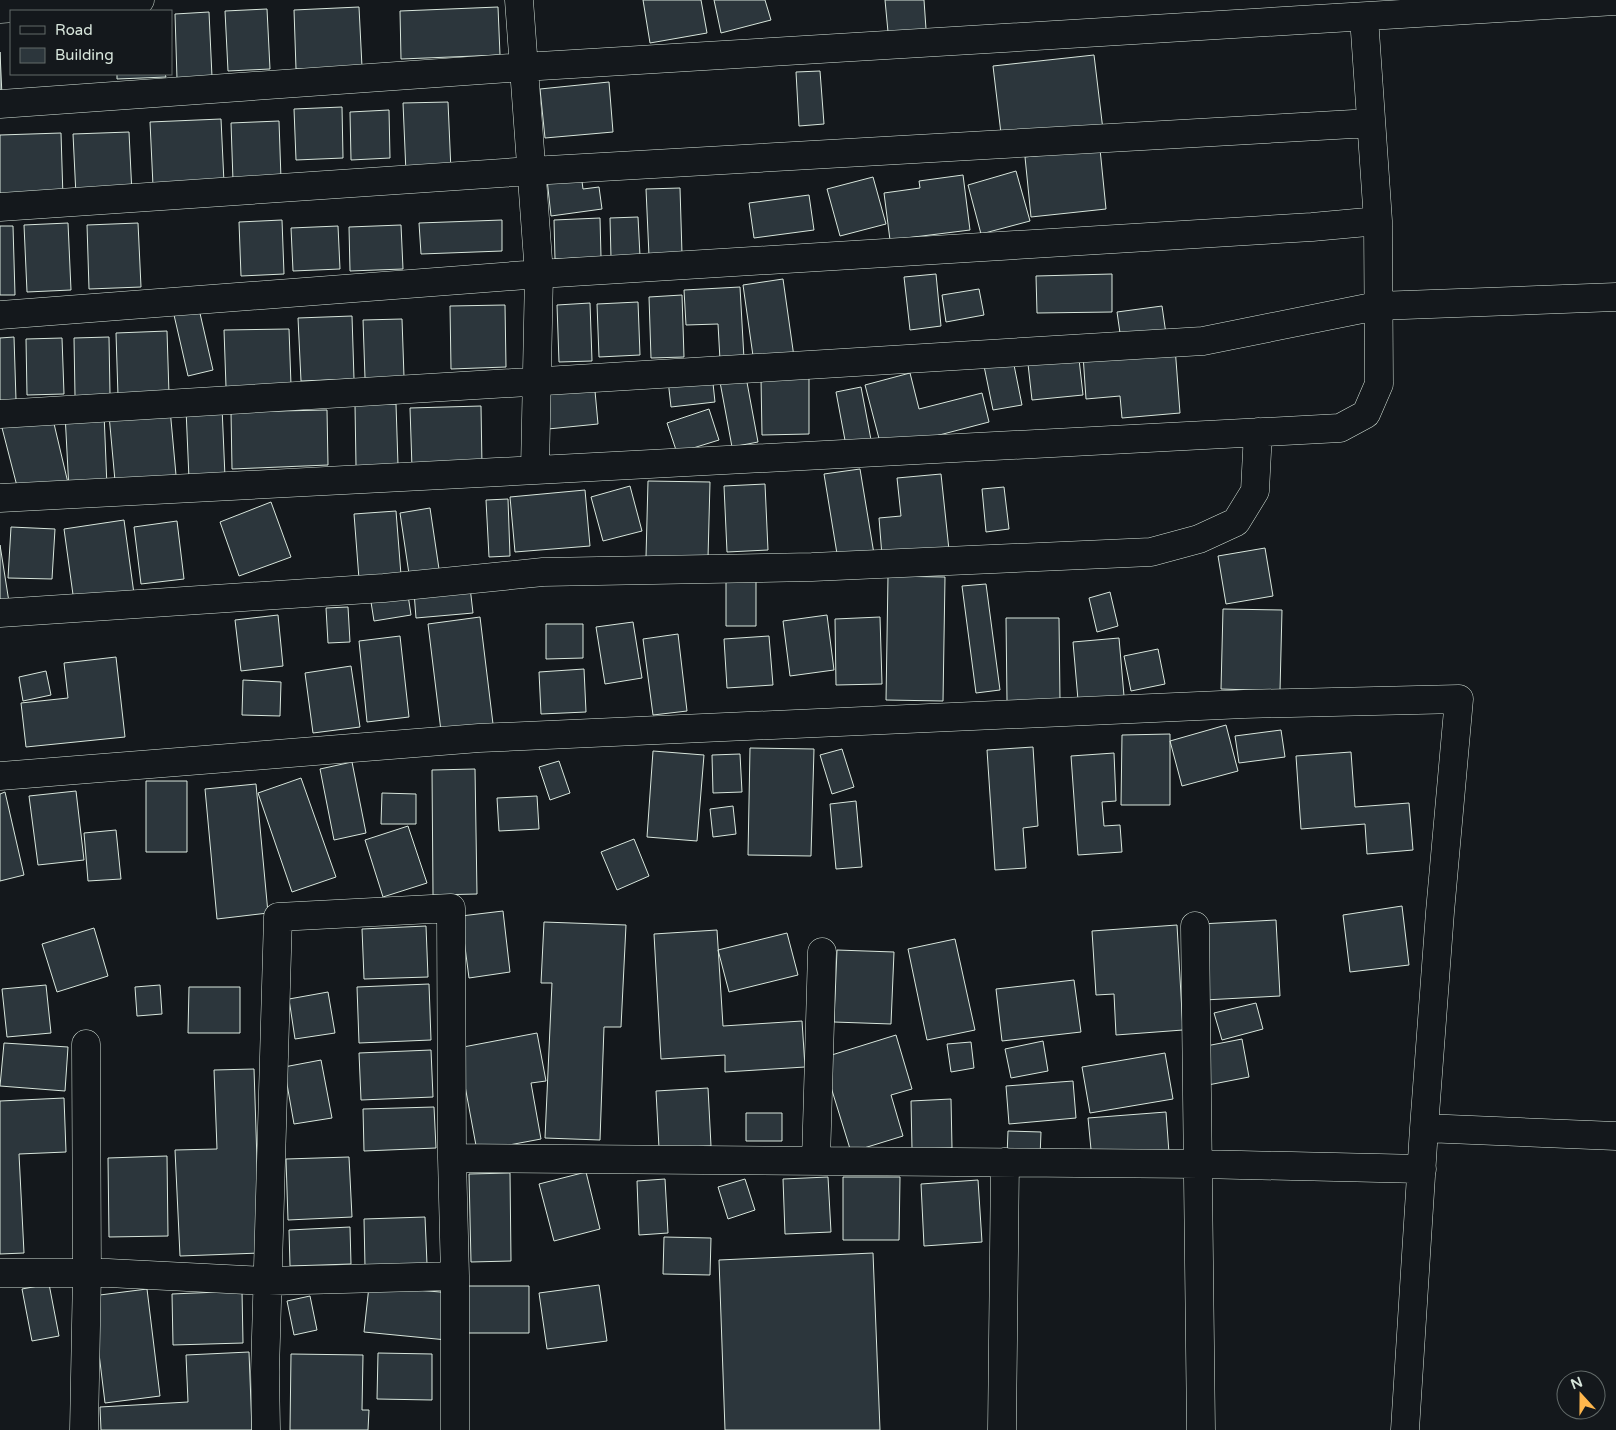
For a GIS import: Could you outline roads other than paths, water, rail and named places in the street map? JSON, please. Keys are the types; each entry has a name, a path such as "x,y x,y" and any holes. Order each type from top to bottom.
{"street":[{"path":"0,9 140,0"},
{"path":"519,0 539,274 535,469"},
{"path":"0,104 1327,9 1364,17 1450,6 1616,0"},
{"path":"0,498 1340,428 1366,414 1379,384 1377,306 1378,221 1364,17"},
{"path":"0,207 531,171 1371,123"},
{"path":"0,315 539,274 1312,227 1378,221"},
{"path":"0,414 1203,341 1377,306 1616,297"},
{"path":"0,613 384,588 543,572 812,567 1151,552 1199,540 1236,522 1255,491 1258,432"},
{"path":"0,776 479,738 1244,704 1459,699 1440,912 1424,1128 1405,1430"},
{"path":"266,1430 265,1372 278,917 451,908 455,1430"},
{"path":"1195,926 1201,1430"},
{"path":"816,1161 822,952"},
{"path":"84,1430 87,1273 86,1044"},
{"path":"1424,1128 1616,1136"},
{"path":"452,1158 1199,1164 1422,1169"},
{"path":"1002,1430 1005,1162"},
{"path":"0,1273 87,1273 268,1281 455,1276"}]}
